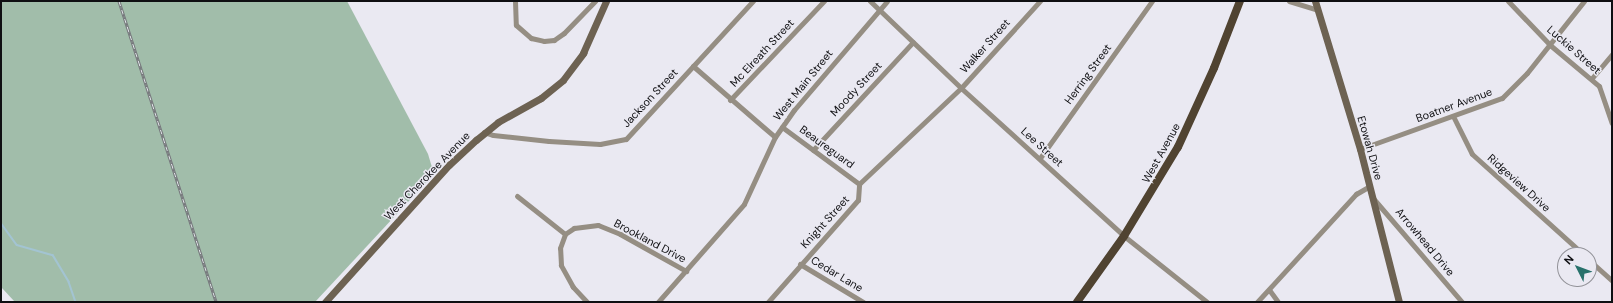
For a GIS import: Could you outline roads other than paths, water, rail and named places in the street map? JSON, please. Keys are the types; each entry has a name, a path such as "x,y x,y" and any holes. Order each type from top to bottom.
{"main road":[{"name":"West Cherokee Avenue","path":"325,302 449,165 484,132 541,98 563,80 583,53 606,1"},
{"name":"West Avenue","path":"1077,302 1124,236 1178,147 1214,68 1240,1"},
{"name":"Etowah Drive","path":"1315,1 1360,149 1398,302"}],"street":[{"path":"515,1 516,25 531,38 544,41 554,40 564,33 595,1"},
{"name":"Jackson Street","path":"484,132 493,136 549,141 614,143 626,139 753,1"},
{"name":"Mc Elreath Street","path":"730,100 824,1"},
{"name":"Lee Street","path":"870,1 961,88 1040,158 1124,236 1207,302"},
{"name":"West Main Street","path":"658,302 744,204 775,137 782,127 887,1"},
{"name":"Walker Street","path":"961,88 1040,1"},
{"name":"Herring Street","path":"1040,158 1152,1"},
{"path":"1289,1 1318,10"},
{"name":"Luckie Street","path":"1508,1 1550,45 1592,78 1602,91 1612,123"},
{"name":"Boatner Avenue","path":"1360,149 1453,116 1506,95 1550,45 1584,1"},
{"name":"Moody Street","path":"813,150 913,42"},
{"path":"1592,78 1612,54"},
{"path":"693,66 730,100 775,137"},
{"path":"859,184 961,88"},
{"name":"Ridgeview Drive","path":"1453,116 1465,144 1475,157 1575,247"},
{"name":"Beaureguard","path":"782,127 859,184"},
{"name":"Knight Street","path":"768,302 858,200 859,184"},
{"path":"1257,302 1270,290 1350,200 1370,186"},
{"path":"517,196 566,234 560,248 561,265 573,287 586,302"},
{"name":"Arrowhead Drive","path":"1372,197 1380,203 1462,302"},
{"name":"Brookland Drive","path":"566,234 574,228 598,225 620,234 686,271"},
{"name":"Cedar Lane","path":"800,264 864,302"},
{"path":"1597,267 1612,281"},
{"path":"1270,290 1278,302"}],"waterway":[{"path":"1,223 17,245 53,255 69,282 76,302"}],"railway":[{"path":"119,1 216,302"}]}
